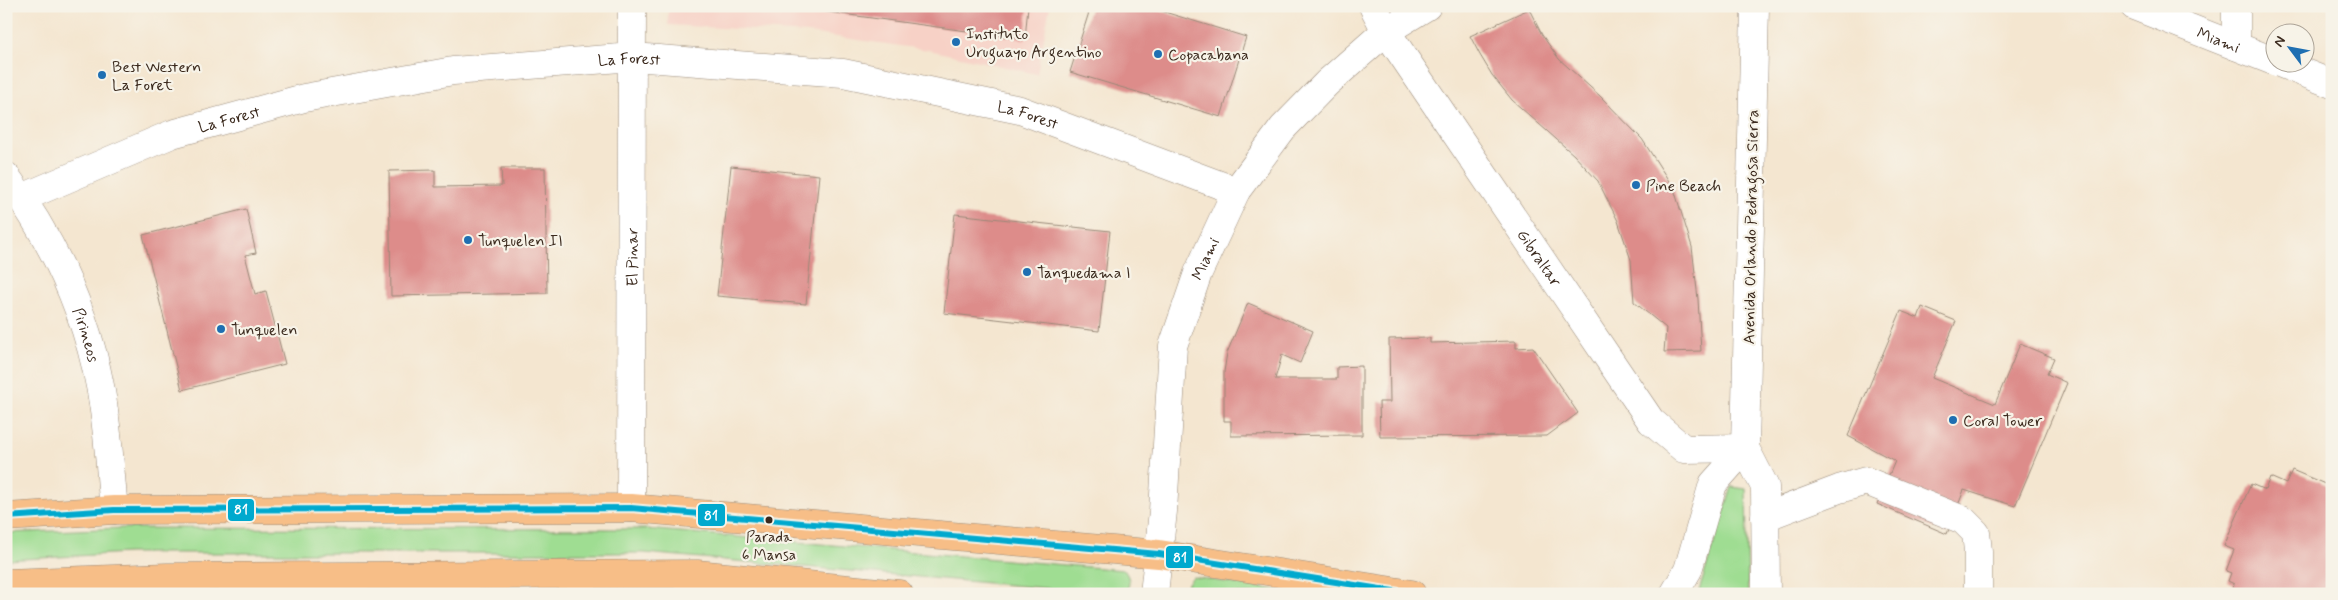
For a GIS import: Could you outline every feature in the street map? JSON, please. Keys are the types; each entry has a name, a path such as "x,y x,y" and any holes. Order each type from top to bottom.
{"main road":[{"path":"6,517 114,510 631,508 1159,554 1412,594"},
{"path":"6,584 167,577 697,574 899,594"}],"street":[{"name":"El Pinar","path":"631,508 632,6"},
{"name":"Gibraltar","path":"1373,6 1386,31 1651,421 1684,449 1745,448"},
{"name":"Miami","path":"1154,594 1159,554 1173,346 1198,273 1236,191 1283,128 1327,83 1386,31 1427,6"},
{"name":"Avenida Orlando Pedragosa Sierra","path":"1755,6 1745,448 1765,487 1766,594"},
{"name":"Miami","path":"2134,6 2266,58"},
{"path":"2236,6 2236,46"},
{"name":"La Forest","path":"22,198 172,134 304,98 453,71 633,56 843,73 1020,110 1236,191"},
{"name":"Miami","path":"2301,72 2332,84"},
{"name":"Pirineos","path":"6,176 50,242 82,315 100,386 114,510"},
{"path":"1674,594 1688,570 1713,484 1745,448"},
{"path":"1765,517 1839,489 1866,481 1962,520 1976,533 1978,594"}],"shaded area":[{"name":"Instituto Uruguayo Argentino","path":"668,6 1050,6 1037,74 929,50 809,33 668,25"}],"green space":[{"path":"1732,487 1746,489 1748,594 1698,594"},
{"path":"122,528 645,529 1124,570 1129,582 1124,592 1114,594 644,553 128,553 6,560 6,533"},
{"path":"1193,577 1301,594 1185,594 1188,583"}],"building":[{"path":"784,6 1028,6 1025,39"},
{"name":"Copacabana","path":"1091,6 1145,6 1246,37 1221,117 1070,72"},
{"name":"Pine Beach","path":"1529,9 1542,35 1559,59 1600,96 1642,139 1674,189 1692,247 1701,351 1664,352 1666,328 1634,302 1631,260 1618,221 1598,181 1574,155 1512,100 1492,75 1470,36"},
{"path":"731,166 819,175 806,304 717,296"},
{"name":"Tunquelen II","path":"501,168 545,168 547,293 391,296 389,171 435,170 435,187 502,186"},
{"name":"Tunquelen","path":"246,209 256,253 245,255 255,294 266,291 285,364 182,390 143,235"},
{"name":"Tanquedama I","path":"955,214 1110,231 1099,331 944,313"},
{"path":"1248,303 1313,331 1300,363 1282,355 1275,379 1337,379 1337,367 1362,366 1362,435 1231,436 1231,421 1224,421 1224,372 1227,353"},
{"name":"Coral Tower","path":"1922,307 1956,321 1932,378 1995,404 2020,344 2054,358 2047,374 2067,383 2015,506 1964,490 1947,534 1877,504 1895,461 1848,436 1901,311 1918,318"},
{"path":"1430,338 1430,343 1516,341 1516,348 1533,347 1578,413 1547,436 1380,437 1379,402 1390,402 1389,339"},
{"path":"2292,470 2332,487 2332,594 2230,594 2234,584 2228,581 2231,573 2226,571 2234,550 2224,546 2251,484 2265,490 2270,477 2286,484"}],"transit line":[{"name":"81","path":"6,517 114,510 631,508 1159,554 1412,594"}],"place":[{"name":"Instituto Uruguayo Argentino","path":"956,42"},
{"name":"Copacabana","path":"1158,54"},
{"name":"Best Western La Foret","path":"102,75"},
{"name":"Pine Beach","path":"1636,185"},
{"name":"Tunquelen II","path":"468,240"},
{"name":"Tanquedama I","path":"1027,272"},
{"name":"Tunquelen","path":"221,329"},
{"name":"Coral Tower","path":"1953,420"},
{"name":"Parada 6 Mansa","path":"769,520"}]}
